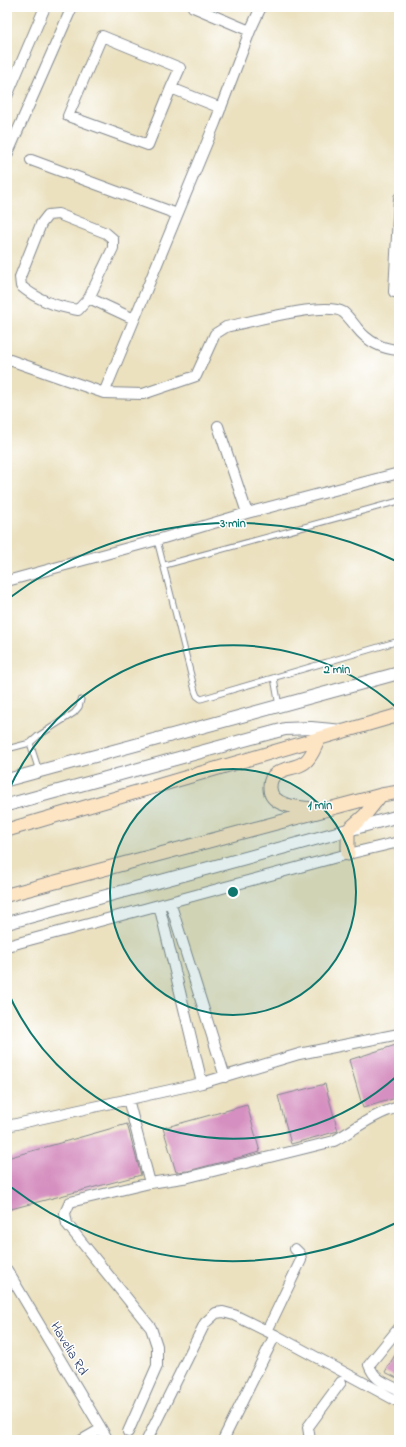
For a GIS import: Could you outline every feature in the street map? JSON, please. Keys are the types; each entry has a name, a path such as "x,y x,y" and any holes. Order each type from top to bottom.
{"main road":[{"path":"7,830 399,715"},
{"path":"319,738 310,756 304,763 275,774 270,782 270,792 274,798 286,805 296,808 326,810"},
{"path":"7,895 381,795 399,792"},
{"path":"348,854 348,830 368,812 381,795"}],"street":[{"path":"7,96 45,7"},
{"path":"7,156 72,7"},
{"path":"193,7 250,31"},
{"path":"104,393 261,7"},
{"path":"102,36 180,68 171,88 148,145 68,116 102,36"},
{"path":"171,88 221,108"},
{"path":"31,160 177,214"},
{"path":"394,292 399,198"},
{"path":"58,214 106,233 113,239 113,248 89,298 78,310 66,308 30,294 21,286 20,276 41,224 48,215 58,214"},
{"path":"89,298 134,319"},
{"path":"7,359 104,393 143,394 196,376 216,334 226,327 302,311 334,309 342,312 372,343 389,349 399,350"},
{"path":"218,426 247,513"},
{"path":"7,581 158,540 247,513 399,473"},
{"path":"7,780 399,673"},
{"path":"7,805 285,729 311,728 345,731"},
{"path":"7,923 399,816"},
{"path":"7,946 348,854 399,842"},
{"path":"170,902 225,1077"},
{"path":"159,905 202,1083"},
{"path":"7,1126 202,1083 299,1054 399,1034"},
{"path":"128,1099 150,1183"},
{"path":"128,1432 157,1366 157,1346 152,1328 67,1224 65,1213 70,1202 150,1183 189,1177 334,1141 377,1115 399,1107"},
{"path":"223,1440 271,1333 300,1260 300,1254 295,1249"},
{"name":"Havelia Rd","path":"7,1270 108,1440"},
{"path":"147,1440 205,1323 216,1312 234,1315 271,1333 399,1402"},
{"path":"399,1328 369,1365 372,1374 379,1380 399,1390"},
{"path":"310,1440 308,1428 341,1382"},
{"path":"82,1440 101,1429"}],"lane":[{"path":"164,566 399,501"},
{"path":"158,540 197,696 201,699 399,641"},
{"path":"274,678 279,706"},
{"path":"7,749 30,743 38,736 74,713 79,707 80,700"},
{"path":"30,743 39,771"}],"building":[{"path":"399,1044 399,1097 363,1108 349,1060"},
{"path":"325,1084 338,1131 291,1144 278,1096"},
{"path":"247,1105 260,1152 188,1171 176,1172 163,1128"},
{"path":"127,1124 141,1175 7,1210 7,1158"},
{"path":"399,1348 399,1379 385,1372"}]}
